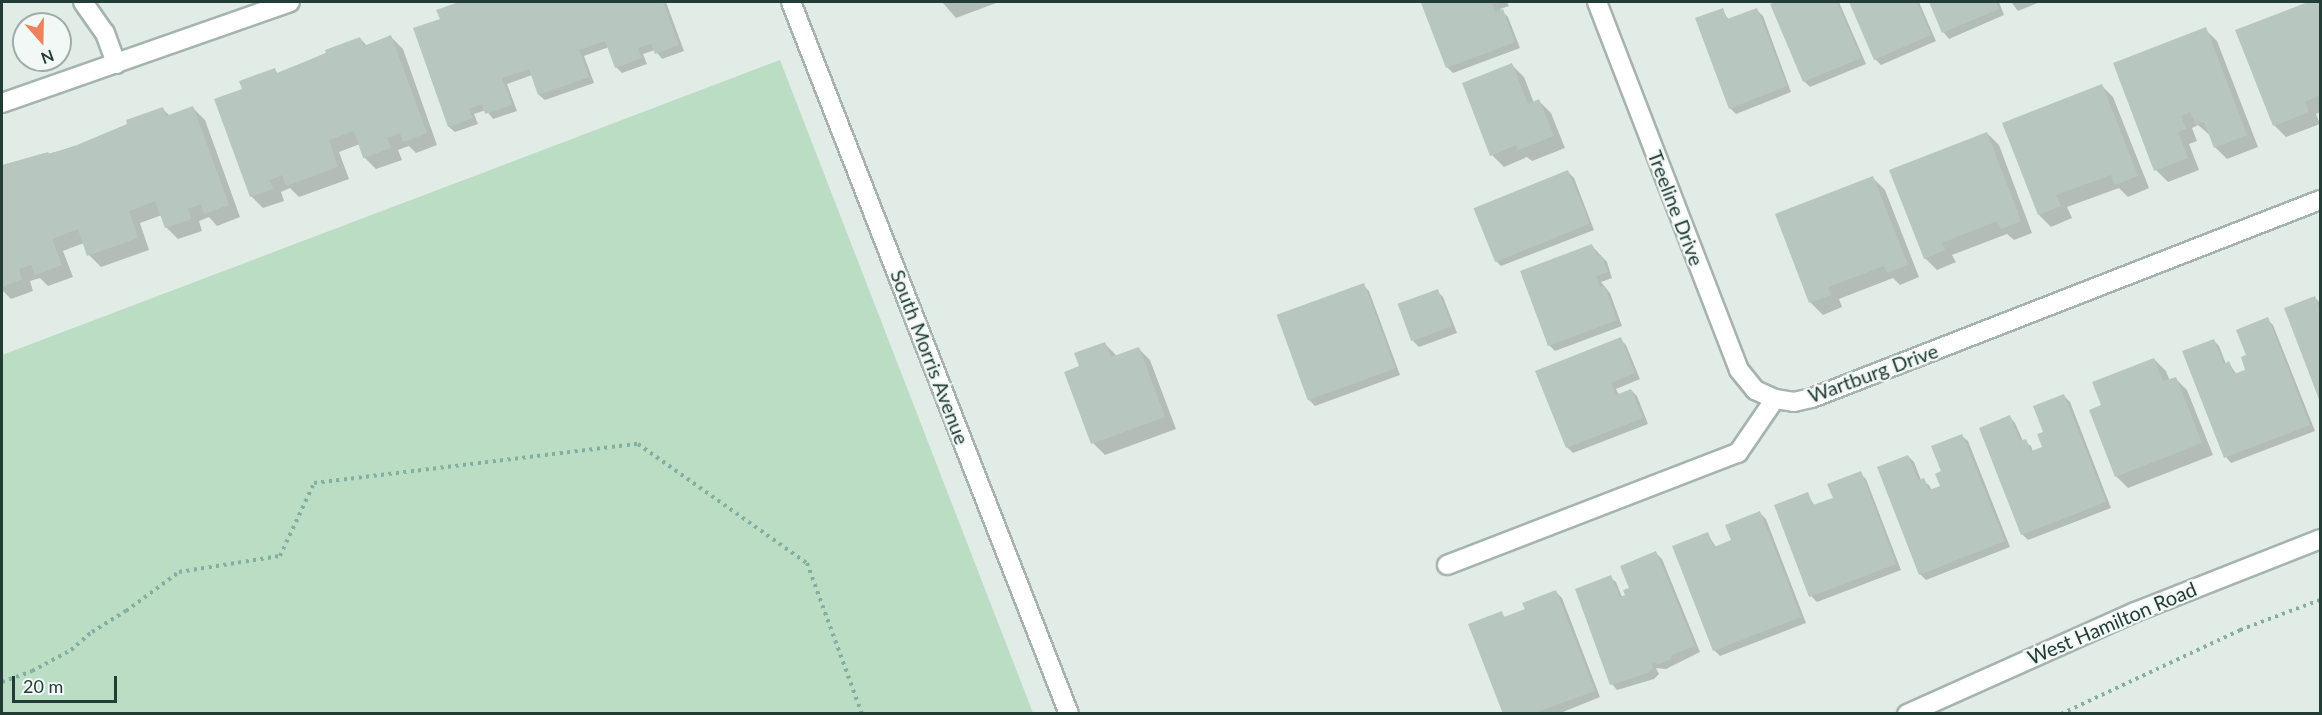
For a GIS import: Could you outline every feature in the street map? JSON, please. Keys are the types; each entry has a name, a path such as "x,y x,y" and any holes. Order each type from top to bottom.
{"street":[{"path":"83,2 105,33 116,64"},
{"path":"2,103 290,2"},
{"name":"South Morris Avenue","path":"791,2 1069,714"},
{"name":"Treeline Drive","path":"1597,2 1739,370 1755,390 1775,399"},
{"name":"Wartburg Drive","path":"1775,399 1794,402 1812,398 2320,200"},
{"path":"1447,565 1738,453 1775,399"},
{"name":"West Hamilton Road","path":"1907,714 2135,612 2320,539"}],"path":[{"path":"2,682 32,671 71,650 92,632 178,572 280,556 314,483 638,444 807,563 862,714"},
{"path":"2061,714 2240,630 2320,600"}],"green space":[{"path":"780,60 1033,713 2,713 2,355"}],"building":[{"path":"459,2 663,2 679,45 655,54 651,44 638,48 642,58 615,68 605,41 579,50 589,77 538,95 529,69 502,78 512,105 485,114 482,104 469,109 473,118 448,127 413,28 440,19 436,10"},
{"path":"1499,2 1492,4 1495,12 1503,9 1515,42 1446,68 1421,3"},
{"path":"1776,2 1837,2 1861,58 1803,82 1770,4"},
{"path":"1849,2 1917,2 1931,35 1874,60"},
{"path":"1929,2 1996,2 1999,9 1942,33"},
{"path":"2308,2 2320,2 2320,101 2318,96 2305,102 2309,112 2273,126 2235,30"},
{"path":"1723,8 1727,19 1757,8 1787,86 1729,109 1695,18"},
{"path":"2206,27 2247,135 2214,148 2204,122 2196,125 2190,112 2181,116 2186,129 2178,132 2188,158 2154,171 2113,63"},
{"path":"391,35 427,133 403,142 400,133 387,138 391,148 363,158 354,131 329,140 338,167 286,186 282,175 270,180 273,189 250,197 214,99 242,89 239,81 275,68 277,73 326,53 325,50 360,37 364,46"},
{"path":"1512,63 1528,104 1539,99 1554,136 1518,150 1516,145 1490,156 1462,83"},
{"path":"2102,84 2138,176 2115,185 2111,175 2056,195 2061,206 2038,215 2002,123"},
{"path":"193,106 229,205 204,214 201,204 188,209 191,219 165,228 155,201 129,211 138,238 87,256 78,229 52,239 62,265 35,275 31,265 19,269 22,279 2,287 2,165 77,145 127,124 126,120 163,107 166,116"},
{"path":"1987,132 2021,221 2001,229 1997,221 1942,243 1945,250 1924,259 1889,170"},
{"path":"1568,170 1590,224 1495,262 1473,208"},
{"path":"1873,176 1908,265 1887,273 1884,266 1828,287 1831,295 1809,303 1775,214"},
{"path":"1592,244 1597,256 1601,255 1608,272 1596,276 1600,287 1604,285 1617,320 1548,346 1520,271"},
{"path":"1364,283 1395,369 1308,400 1277,315"},
{"path":"1438,289 1452,327 1411,341 1398,304"},
{"path":"2315,296 2320,310 2320,402 2284,308"},
{"path":"2268,317 2310,425 2224,458 2182,351 2214,339 2224,364 2229,361 2234,374 2245,370 2241,357 2246,355 2236,330"},
{"path":"1621,337 1635,373 1611,383 1616,395 1631,389 1643,418 1566,448 1535,371"},
{"path":"1105,342 1111,357 1139,347 1165,417 1091,444 1064,372 1079,366 1074,353"},
{"path":"2154,358 2163,381 2176,377 2202,443 2115,477 2089,410 2101,405 2092,382"},
{"path":"2064,394 2106,502 2021,535 1979,428 2010,415 2020,441 2026,439 2031,451 2042,447 2037,434 2043,432 2033,406"},
{"path":"1962,434 2005,541 1919,575 1877,467 1908,455 1918,480 1924,478 1929,490 1940,486 1935,474 1941,471 1931,446"},
{"path":"1861,471 1896,564 1809,597 1774,505 1808,492 1813,505 1833,498 1827,484"},
{"path":"1760,511 1801,617 1713,651 1672,546 1708,532 1714,547 1731,540 1725,525"},
{"path":"1656,551 1695,646 1672,655 1671,659 1659,664 1652,663 1653,668 1648,673 1610,685 1575,589 1611,575 1620,597 1625,595 1623,590 1629,588 1620,566"},
{"path":"1556,590 1595,691 1532,714 1503,714 1468,624 1502,611 1504,617 1525,609 1522,603"}]}
